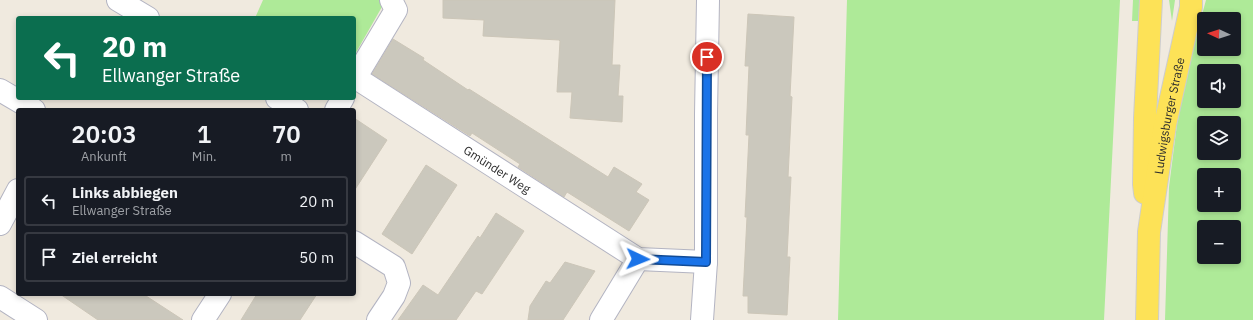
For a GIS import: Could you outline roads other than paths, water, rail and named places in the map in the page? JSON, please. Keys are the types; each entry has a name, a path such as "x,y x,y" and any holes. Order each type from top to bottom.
{"main road":[{"name":"Ludwigsburger Straße","path":"1149,232 1144,184 1144,118 1151,0"},
{"name":"Ludwigsburger Straße","path":"1147,320 1149,232 1165,125 1191,7 1191,0"}],"street":[{"path":"118,0 145,16"},
{"path":"356,77 396,10 391,0"},
{"path":"702,320 706,262 708,0"},
{"name":"Gmünder Weg","path":"356,80 638,259"},
{"path":"0,90 16,99"},
{"path":"17,100 31,108"},
{"path":"281,100 294,108"},
{"path":"0,224 16,194"},
{"path":"356,243 394,267 399,283 394,296 378,320"},
{"path":"601,320 638,259 706,262"},
{"path":"203,320 219,296"},
{"path":"0,297 36,320"}]}
